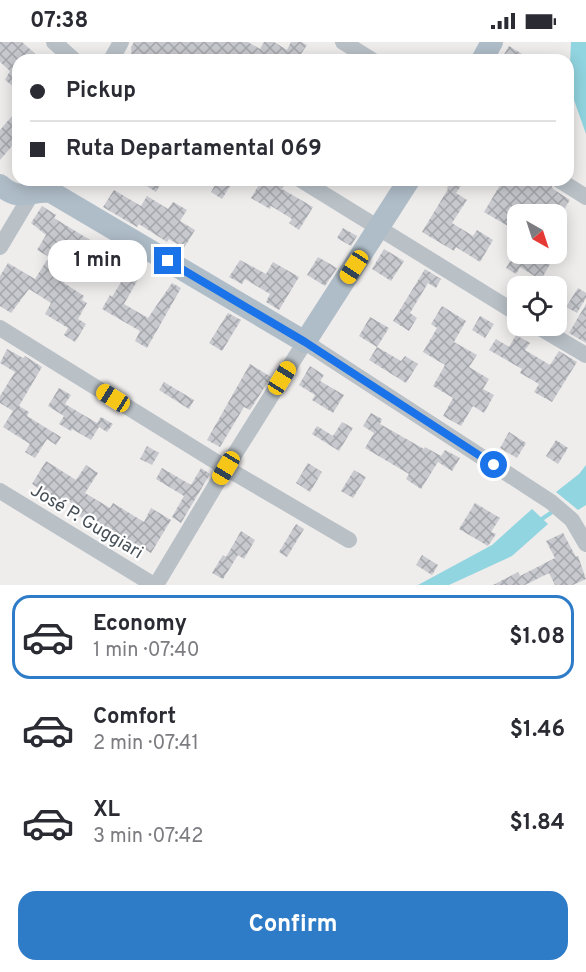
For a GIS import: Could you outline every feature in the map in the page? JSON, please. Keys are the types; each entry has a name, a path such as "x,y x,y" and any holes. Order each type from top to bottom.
{"main road":[{"path":"0,185 17,196 36,186 51,192 305,342 405,186"}],"street":[{"path":"54,42 67,54"},
{"path":"343,42 362,54"},
{"path":"0,246 36,186"},
{"path":"310,186 378,230 507,307"},
{"path":"569,186 586,197"},
{"path":"0,328 226,468 349,540"},
{"path":"554,336 586,355"},
{"path":"155,585 305,342 551,502 572,520 586,544"},
{"name":"José P. Guggiari","path":"0,491 155,585"}],"water":[{"path":"571,42 586,42 586,134 574,100 574,54 570,54"},
{"path":"586,465 586,505 578,510 556,492 579,474"},
{"path":"532,509 548,524 512,556 449,585 418,585 492,545"}],"building":[{"path":"0,42 22,42 35,54 12,54 12,85 5,80 10,71 0,62"},
{"path":"134,42 248,42 260,49 264,42 274,42 287,50 291,42 301,42 307,45 301,54 132,54 131,47"},
{"path":"509,46 522,54 504,54"},
{"path":"12,116 12,146 0,160 0,130"},
{"path":"146,186 160,186 156,192"},
{"path":"214,186 230,186 222,199 211,192"},
{"path":"258,186 284,186 282,189 313,207 299,230 289,223 292,219 271,206 270,209 251,198"},
{"path":"448,186 461,186 456,193 467,200 452,223 473,236 477,230 493,240 480,262 456,247 454,251 422,232"},
{"path":"499,186 552,186 570,200 567,205 507,204 507,226 484,212"},
{"path":"114,190 141,206 147,196 168,209 173,202 187,210 180,221 195,230 184,248 169,239 167,242 139,224 137,227 103,207"},
{"path":"42,206 56,215 54,218 90,240 80,256 65,246 56,261 37,250 46,235 31,223"},
{"path":"343,228 357,236 351,246 337,238"},
{"path":"384,249 404,261 391,281 372,269"},
{"path":"318,257 337,268 325,286 307,275"},
{"path":"47,260 70,273 64,283 84,296 82,300 87,303 78,319 86,324 75,342 64,335 68,328 45,314 51,303 29,289 11,313 0,306 0,276 8,263 35,279"},
{"path":"240,260 266,274 273,262 299,277 279,310 266,302 270,294 245,279 242,284 229,277"},
{"path":"508,264 550,264 543,276 535,276 520,267 516,274 506,268"},
{"path":"129,269 140,276 124,304 148,318 172,283 181,288 147,348 135,341 140,331 102,309"},
{"path":"425,269 441,279 436,288 428,283 410,313 417,318 409,331 393,321"},
{"path":"578,288 586,293 586,298 577,313 567,305"},
{"path":"586,304 586,343 569,333"},
{"path":"442,306 466,321 454,342 477,355 469,367 489,379 483,389 494,395 484,413 473,406 461,426 443,416 453,398 433,386 445,365 423,352 437,328 431,324"},
{"path":"228,313 241,320 222,351 209,343"},
{"path":"480,316 494,324 485,338 472,330"},
{"path":"370,317 389,328 377,347 359,336"},
{"path":"515,336 518,336 530,343 525,350 550,365 559,351 577,362 552,402 534,392 539,384 520,373 522,369 489,350 496,339 509,347"},
{"path":"377,347 401,361 405,356 418,364 406,383 369,360"},
{"path":"7,349 23,358 25,356 42,367 19,406 29,412 27,416 61,437 56,445 47,439 35,458 25,452 30,444 3,427 13,411 0,403 0,396 15,372 0,363"},
{"path":"250,364 271,377 250,410 244,407 220,447 207,440"},
{"path":"310,366 324,375 320,381 344,395 333,413 312,400 315,395 299,385"},
{"path":"164,382 194,400 189,409 159,390"},
{"path":"59,388 71,395 65,404 97,423 101,417 113,424 107,432 99,427 91,440 59,424 64,416 48,406"},
{"path":"371,413 382,419 380,424 424,449 425,447 441,456 445,450 460,458 452,471 438,462 441,457 421,489 406,479 409,474 365,448 374,433 363,426"},
{"path":"342,422 353,428 339,451 312,434 317,426 333,436"},
{"path":"509,432 526,443 517,458 500,448"},
{"path":"556,440 568,448 558,464 546,456"},
{"path":"147,446 159,453 152,465 140,459"},
{"path":"46,461 76,480 86,465 98,473 85,493 110,508 113,503 144,522 151,508 171,520 151,553 89,518 87,521 79,516 83,510 62,497 59,501 32,484"},
{"path":"308,463 322,472 310,492 296,483"},
{"path":"162,468 191,485 201,468 210,474 181,523 172,517 184,496 156,479"},
{"path":"354,470 366,477 353,498 341,491"},
{"path":"475,503 500,518 491,532 496,534 488,546 459,529"},
{"path":"296,524 304,529 287,557 279,552"},
{"path":"241,531 255,540 244,559 238,555 223,579 212,573 223,555 226,557"},
{"path":"563,533 576,557 578,556 586,579 573,585 555,585 549,573 525,585 493,585 518,572 520,576 555,558 546,541"},
{"path":"422,555 438,565 432,575 416,565"}],"waterway":[{"path":"539,521 555,510"}],"route":[{"path":"168,261 305,342 494,465"}]}
